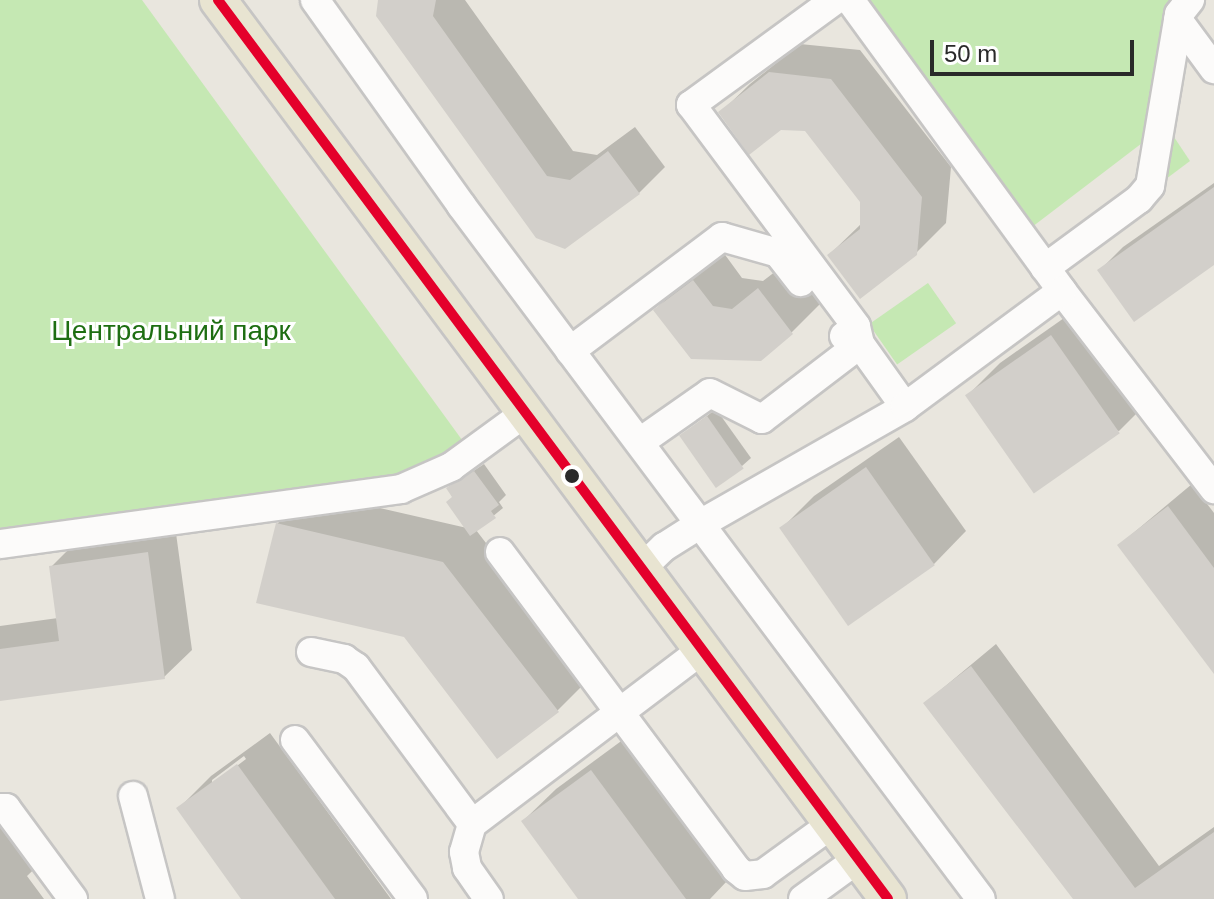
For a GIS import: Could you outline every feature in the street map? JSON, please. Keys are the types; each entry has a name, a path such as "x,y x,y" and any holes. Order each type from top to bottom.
{"main road":[{"path":"218,0 888,899"}],"lane":[{"path":"315,0 570,351 981,899"},
{"path":"835,0 691,105 856,326 860,344 905,407"},
{"path":"850,0 1020,242 1045,268 1214,489"},
{"path":"1045,268 1150,186 1184,10"},
{"path":"1184,10 1214,69"},
{"path":"570,351 722,237 778,253 842,335 860,344"},
{"path":"641,569 664,547 702,523 905,407 1062,291"},
{"path":"640,442 710,393 762,419 860,344"},
{"path":"0,544 401,489 451,467 525,413"},
{"path":"500,552 736,869 745,876 763,874 832,824"},
{"path":"489,899 467,868 464,852 472,824 702,650"},
{"path":"311,652 344,659 356,667 472,824"},
{"path":"295,740 413,899"},
{"path":"133,796 160,899"},
{"path":"0,808 6,808 73,899"},
{"path":"803,899 858,859"}],"green space":[{"name":"Центральний парк","path":"0,0 142,0 465,444 422,471 0,528"},
{"path":"867,0 1177,0 1150,137 1032,227"},
{"path":"1166,125 1190,161 1162,182"},
{"path":"928,283 956,323 897,364 869,324"}],"building":[{"path":"378,0 436,0 433,16 547,176 570,180 608,151 640,194 565,249 536,238 376,16"},
{"path":"769,72 831,79 922,197 917,255 860,299 827,255 860,229 860,202 805,131 781,130 749,155 718,112"},
{"path":"1214,187 1214,265 1134,322 1097,270"},
{"path":"693,280 713,306 732,309 758,288 793,334 761,361 691,359 653,310"},
{"path":"1051,335 1120,433 1034,494 965,395"},
{"path":"707,416 744,468 716,488 679,436"},
{"path":"866,467 935,565 848,626 779,528"},
{"path":"474,471 499,505 491,511 496,518 470,536 446,502 452,497 446,488"},
{"path":"1168,506 1214,568 1214,674 1117,545"},
{"path":"276,523 443,562 559,712 497,759 404,637 256,603"},
{"path":"148,552 165,679 0,701 0,649 59,641 49,566"},
{"path":"971,666 1135,888 1214,832 1214,899 1073,899 923,703"},
{"path":"237,764 335,899 241,899 176,808"},
{"path":"591,770 686,899 578,899 521,821"}],"transit line":[{"path":"218,0 888,899"}]}
